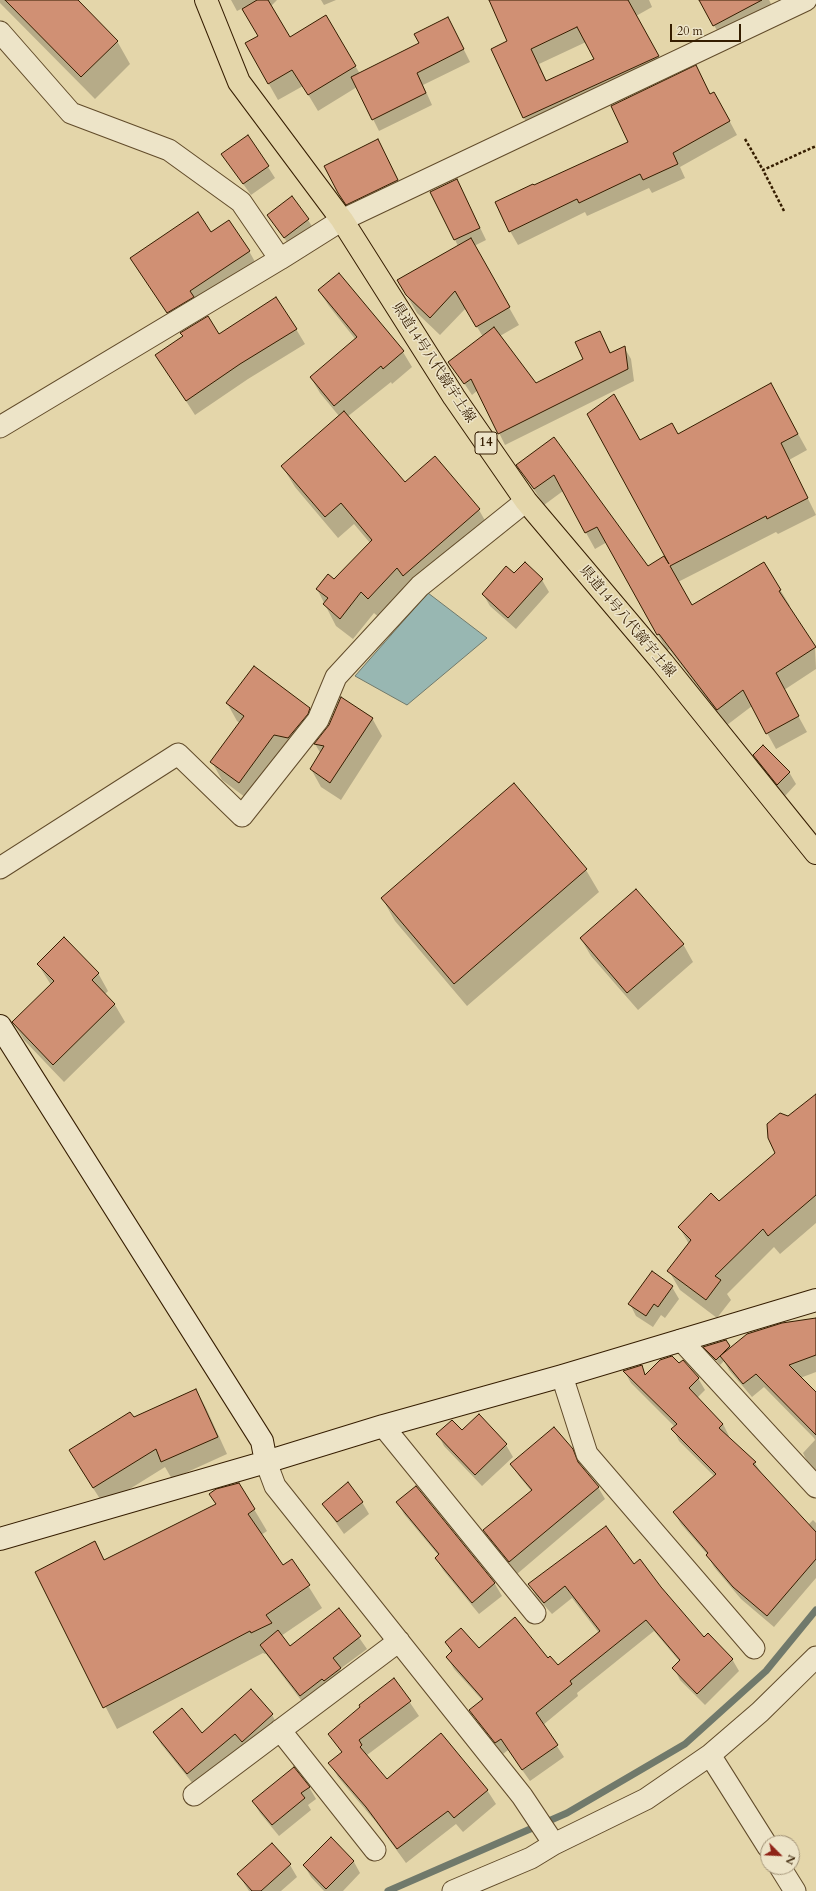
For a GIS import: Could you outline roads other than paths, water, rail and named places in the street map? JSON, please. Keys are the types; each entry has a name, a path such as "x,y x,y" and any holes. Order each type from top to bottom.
{"main road":[{"name":"県道14号八代鏡宇土線","path":"206,0 239,82 342,220 454,396 526,501 663,664 816,853"}],"street":[{"path":"0,427 280,259 342,220 806,0"},
{"path":"0,32 71,113 169,150 241,202 280,259"},
{"path":"0,868 178,754 242,816 318,720 336,677 420,586 526,501"},
{"path":"0,1026 262,1441 266,1462 275,1486 525,1801 549,1836"},
{"path":"0,1539 266,1462 384,1426 562,1376 816,1300"},
{"path":"681,1340 816,1487"},
{"path":"562,1376 587,1454 754,1648"},
{"path":"384,1426 535,1613"},
{"path":"194,1795 399,1641"},
{"path":"453,1891 531,1858 549,1836 646,1799 710,1755 760,1712 816,1658"},
{"path":"280,1730 375,1850"},
{"path":"710,1755 760,1835"},
{"path":"785,1875 795,1891"}],"water":[{"path":"428,593 487,638 407,705 355,676"}],"waterway":[{"path":"388,1891 567,1813 685,1744 766,1671 816,1610"}]}
